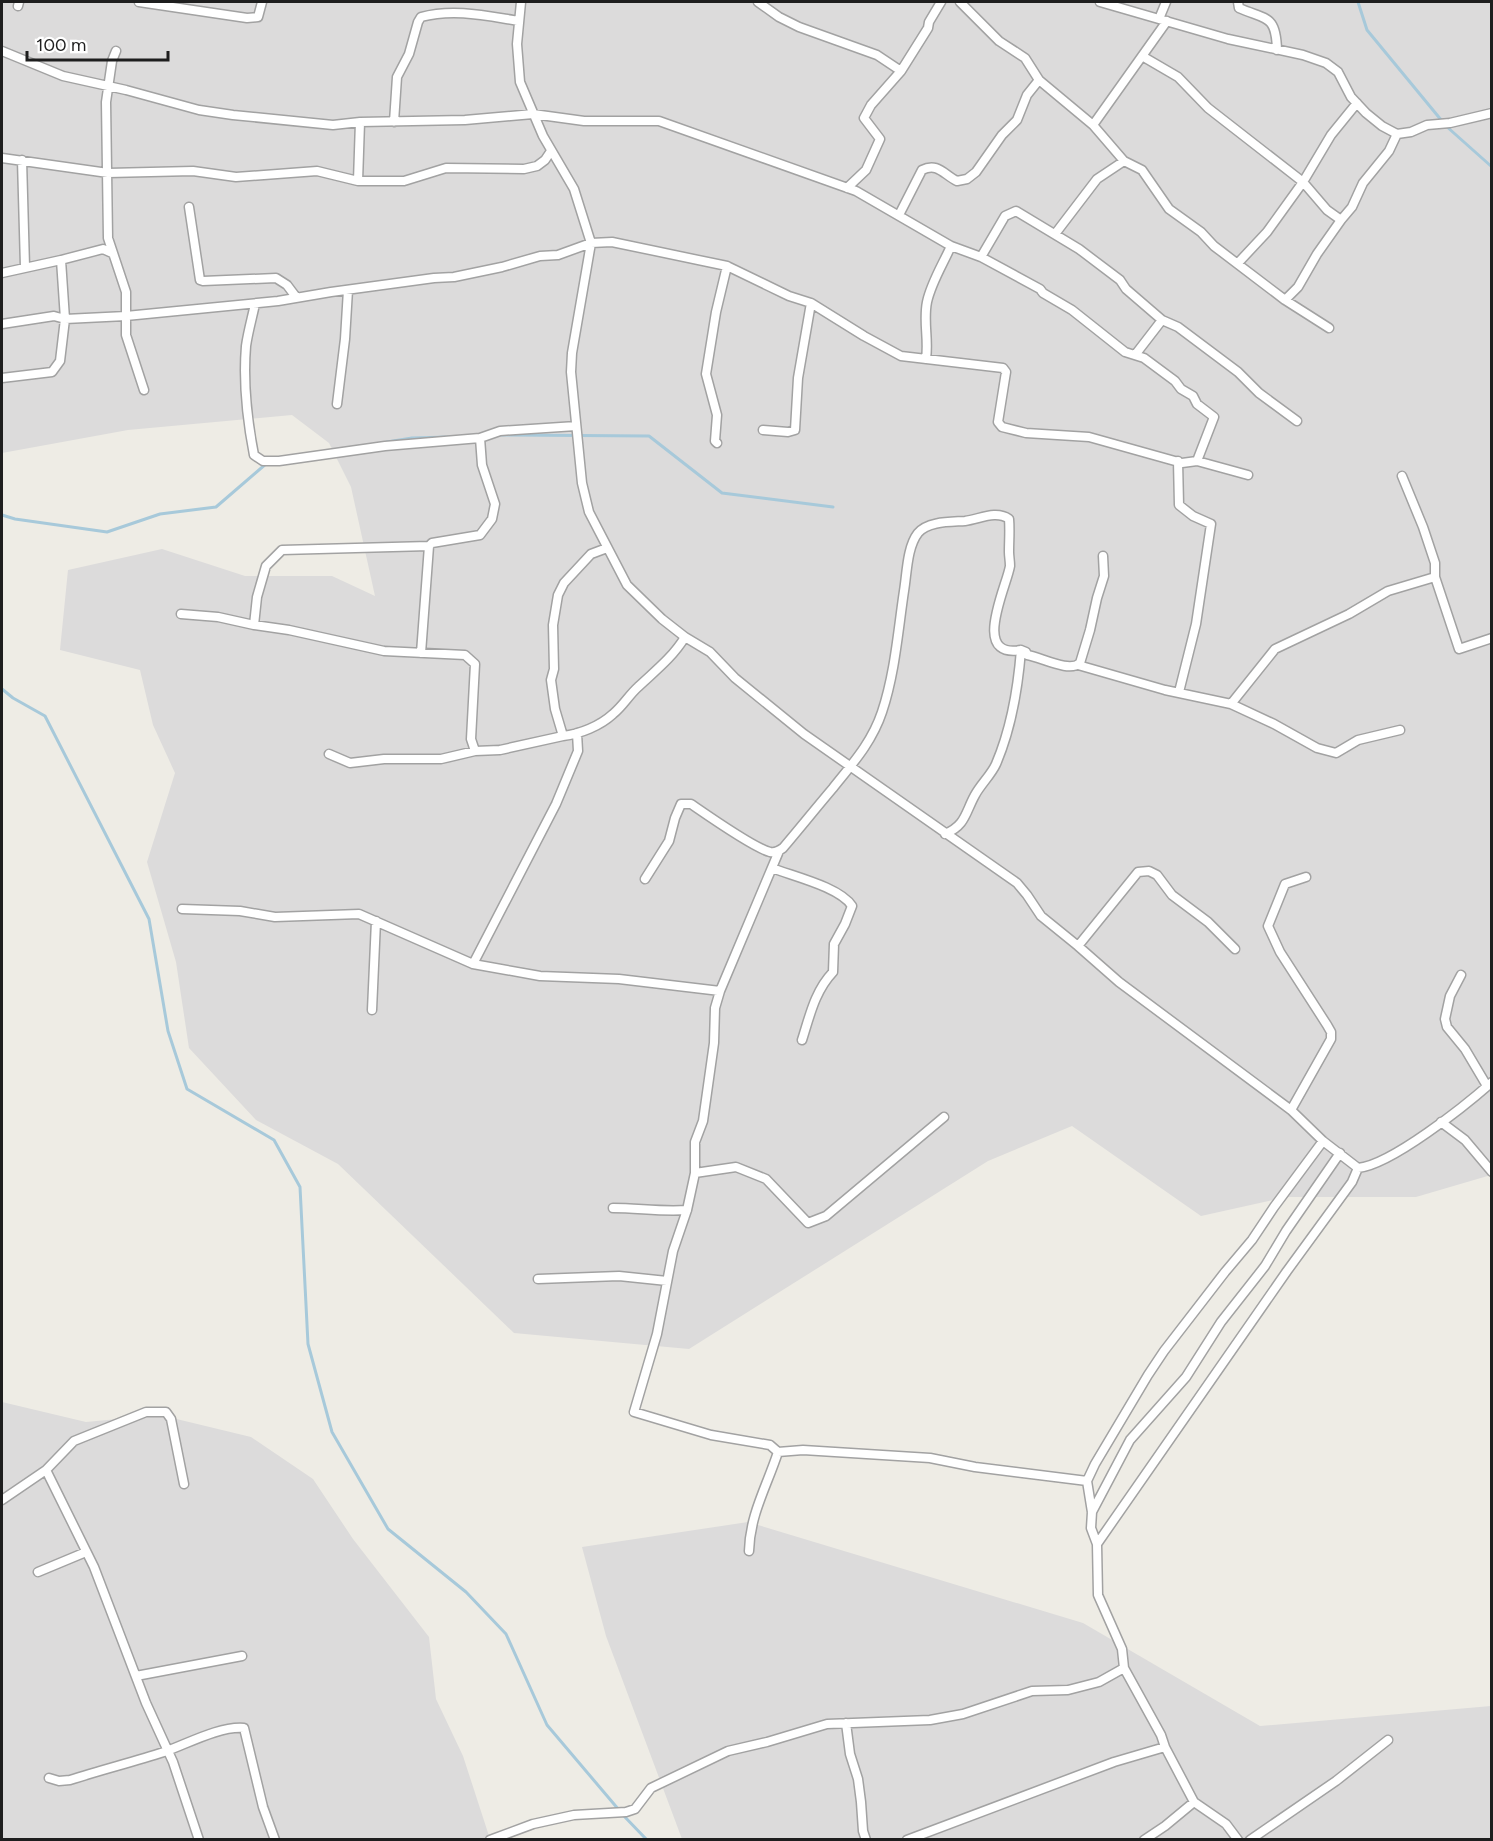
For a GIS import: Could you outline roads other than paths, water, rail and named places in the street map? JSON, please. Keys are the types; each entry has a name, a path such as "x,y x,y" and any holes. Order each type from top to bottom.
{"street":[{"path":"142,2 247,18 258,17 262,2"},
{"path":"521,2 518,68 520,82 550,151 574,189 591,243 572,353 571,384 576,412 582,483 589,512 627,585 644,604 685,637 710,652 735,678 804,734 1017,883 1041,916 1140,999 1291,1110 1323,1141 1358,1168"},
{"path":"758,2 779,17 799,27 877,56 901,71"},
{"path":"847,188 866,170 880,139 864,118 871,105 901,71 941,2"},
{"path":"960,2 999,41 1025,58 1040,80 1093,125 1124,161 1142,170 1169,209 1285,300 1329,328"},
{"path":"1100,2 1228,39 1312,58 1331,65 1341,76 1351,97 1382,126 1398,134 1411,132 1427,125 1450,123 1491,113"},
{"path":"1093,125 1142,56 1163,20 1166,2"},
{"path":"1238,2 1239,8 1263,16 1274,26 1277,50"},
{"path":"394,122 397,77 409,54 418,22 422,17 438,14 467,14 519,21"},
{"path":"2,51 63,76 199,110 233,115 333,124 465,120 533,114 584,121 659,121 847,188 951,246 981,257 1040,289 1043,294 1072,310 1125,352 1143,358 1175,381 1181,389 1192,396 1197,404 1214,417 1197,461"},
{"path":"116,51 112,62 106,102 108,238 126,292 126,335 144,390"},
{"path":"1142,56 1178,77 1208,108 1303,182 1327,210 1341,220"},
{"path":"899,215 922,170 932,166 957,181 967,179 976,171 1002,135 1017,120 1027,94 1040,80"},
{"path":"1238,263 1267,232 1303,182 1331,135 1357,103"},
{"path":"358,181 360,122"},
{"path":"1285,300 1298,286 1317,254 1352,207 1363,183 1389,151 1398,134"},
{"path":"2,158 108,173 193,171 236,177 317,171 358,181 404,181 446,168 524,169 537,166 545,160 550,151"},
{"path":"22,160 25,267"},
{"path":"1055,234 1097,179 1124,161"},
{"path":"189,207 200,280 276,278 287,285 296,297"},
{"path":"981,257 995,231 1009,213 1016,211 1079,249 1120,280 1126,290 1162,320 1178,327 1238,372 1259,393 1297,421"},
{"path":"2,324 54,316 65,319 126,316 255,304 454,277 540,256 558,255 591,243 612,242 727,266 789,296 811,303 901,356 1005,369 1004,392 998,418 999,425 1002,427 1026,433 1089,437 1178,461 1197,461 1248,475"},
{"path":"926,358 927,301 951,246"},
{"path":"2,273 103,249 112,253"},
{"path":"2,378 52,372 60,361 65,319 61,260"},
{"path":"717,443 715,441 717,415 706,374 716,312 727,266"},
{"path":"337,404 348,290"},
{"path":"763,430 788,432 795,430 798,378 811,303"},
{"path":"255,304 246,344 244,385 254,455 263,461 385,446 480,438 500,431 576,426"},
{"path":"1135,355 1162,320"},
{"path":"254,625 257,597 266,566 282,550 429,546 432,543 480,535 492,519 495,504 482,465 480,438"},
{"path":"1178,461 1179,505 1193,516 1211,524 1196,624 1179,692"},
{"path":"1402,476 1435,563 1436,577 1459,649 1491,638"},
{"path":"1087,1481 975,1467 930,1458 803,1450 778,1452 770,1445 711,1435 634,1412 657,1334 673,1251 687,1210 695,1173 695,1142 703,1121 714,1043 715,1008 720,991 779,851 869,742 882,710 892,674 909,556 920,531 933,525 956,520 966,521 983,516 1003,515 1009,519 1010,567 997,604 993,634 999,644 1006,649 1021,650 1027,655 1069,667 1078,665 1231,704 1317,748 1336,753 1358,740 1400,730"},
{"path":"421,653 429,546"},
{"path":"563,736 555,709 551,680 554,669 553,625 558,595 564,583 591,554 607,548"},
{"path":"1078,665 1088,638 1096,598 1103,580 1103,555"},
{"path":"1231,704 1275,649 1349,614 1388,591 1436,577"},
{"path":"181,614 218,617 384,651 465,655 476,664 471,739 476,750"},
{"path":"329,754 351,763 384,759 441,759 476,750 500,750 577,733 593,727 614,714 636,689 677,651 685,637"},
{"path":"945,834 962,824 976,795 995,765 1018,686 1021,650"},
{"path":"473,964 556,804 578,751 577,733"},
{"path":"645,879 669,841 681,804 691,804 758,847 770,852 779,851"},
{"path":"772,868 818,883 848,901 852,906 834,944 833,972 822,984 815,999 802,1040"},
{"path":"1078,946 1118,899 1131,879 1138,872 1149,871 1157,875 1172,895 1208,922 1235,949"},
{"path":"1291,1110 1330,1039 1331,1032 1280,952 1268,926 1284,884 1306,877"},
{"path":"182,909 240,911 275,917 359,914 473,964 540,976 619,979 720,991"},
{"path":"372,1010 376,921"},
{"path":"1358,1168 1371,1165 1391,1154 1441,1122 1489,1084 1447,1027 1445,1019 1450,996 1461,975"},
{"path":"695,1173 736,1167 766,1179 808,1223 826,1215 944,1117"},
{"path":"1441,1122 1465,1140 1491,1172"},
{"path":"1238,1839 1226,1824 1194,1802 1124,1668 1122,1649 1098,1595 1097,1544 1091,1528 1092,1512 1087,1481 1164,1351 1252,1240 1323,1141"},
{"path":"1092,1512 1130,1440 1186,1377 1221,1322 1265,1266 1340,1152"},
{"path":"1097,1544 1287,1270 1352,1182 1358,1168"},
{"path":"613,1208 645,1208 670,1212 687,1210"},
{"path":"538,1279 619,1276 667,1281"},
{"path":"2,1500 46,1470 74,1441 146,1413 166,1412 171,1419 184,1484"},
{"path":"749,1551 749,1536 755,1509 778,1452"},
{"path":"46,1470 86,1552 175,1768 199,1839"},
{"path":"38,1572 86,1552"},
{"path":"136,1676 242,1656"},
{"path":"490,1839 533,1824 574,1815 626,1812 635,1809 651,1788 728,1751 827,1724 930,1720 963,1714 1032,1691 1068,1690 1099,1682 1124,1668"},
{"path":"846,1724 850,1754 860,1791 862,1831 866,1839"},
{"path":"49,1778 59,1781 70,1780 167,1751 203,1737 237,1727 244,1728 263,1806 275,1839"},
{"path":"1250,1839 1336,1781 1388,1740"},
{"path":"907,1839 1114,1762 1165,1747"},
{"path":"1144,1839 1165,1826 1194,1802"}],"waterway":[{"path":"1358,2 1367,30 1442,121"},
{"path":"1446,126 1492,167"},
{"path":"498,435 649,436 722,493 833,507"},
{"path":"387,442 412,438 449,437"},
{"path":"2,515 15,519 107,532 160,514 216,507 267,463"},
{"path":"2,689 45,716 149,919 168,1031 187,1089 274,1140 300,1187 308,1344 332,1432 388,1529 466,1592 506,1634 547,1725 619,1810"},
{"path":"623,1815 647,1840"}]}
